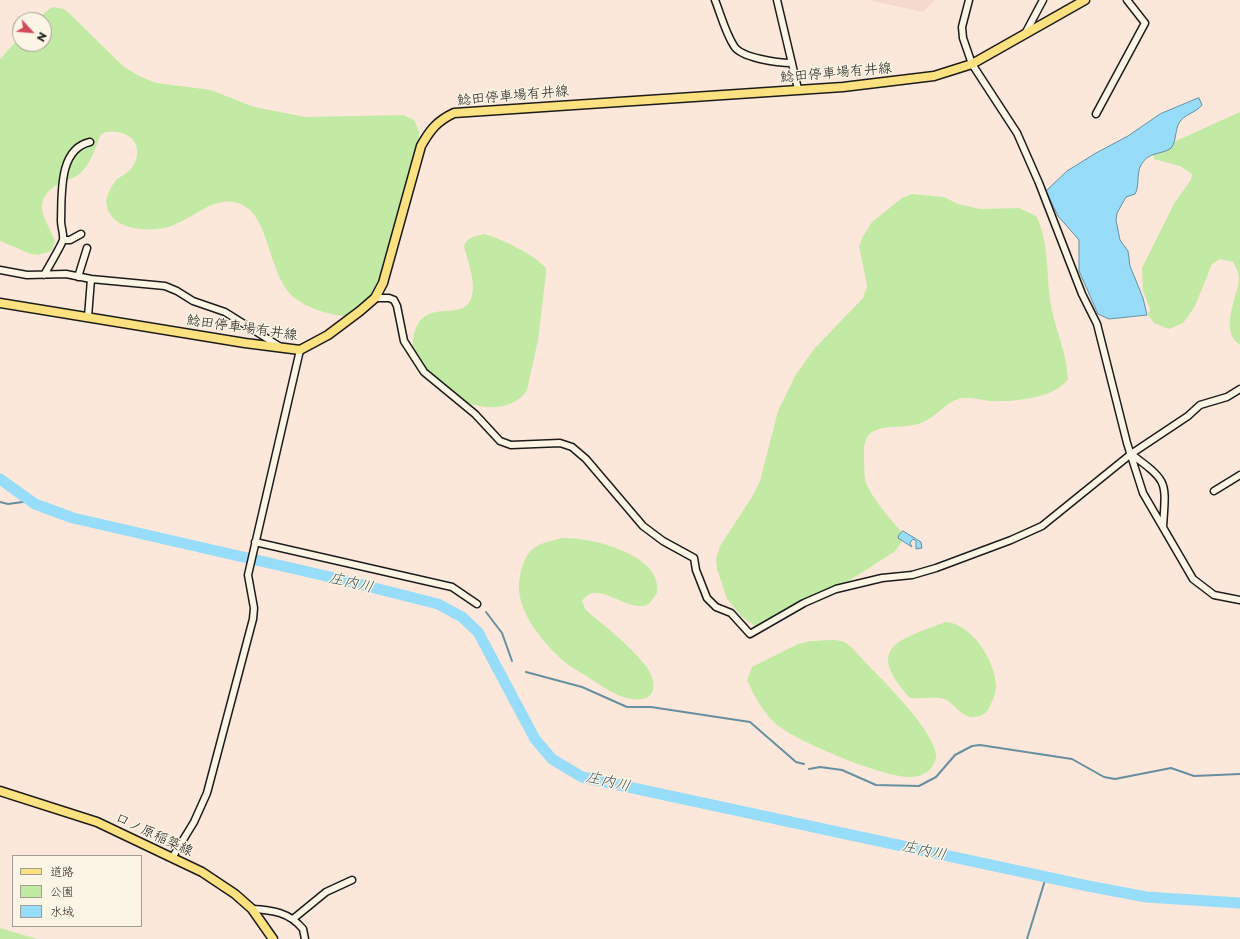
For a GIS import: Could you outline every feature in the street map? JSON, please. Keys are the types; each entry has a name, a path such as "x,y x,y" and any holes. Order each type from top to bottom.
{"main road":[{"name":"鯰田停車場有井線","path":"0,303 284,349 300,350 328,335 375,298 383,284 421,146 430,130 441,119 454,113 843,87 934,76 972,64 1085,0"},
{"name":"口ノ原稲築線","path":"0,791 97,822 202,872 221,884 252,909 273,939"}],"street":[{"path":"715,0 734,47 747,55 783,63 792,63"},
{"path":"777,0 798,89"},
{"path":"969,0 962,27 963,38 972,64 1017,134 1039,183 1082,294 1097,324 1131,454 1143,493 1194,579 1200,586 1214,594 1240,600"},
{"path":"1026,34 1043,0"},
{"path":"1096,114 1145,23 1127,0"},
{"path":"44,275 63,240 62,204 66,166 72,153 81,144 90,142"},
{"path":"63,240 70,240 81,234"},
{"path":"78,277 87,248"},
{"path":"0,270 27,275 66,274 91,279 165,286 177,291 193,301 225,312 284,349"},
{"path":"88,317 91,279"},
{"path":"375,298 389,298 394,300 397,306 404,341 424,372 475,414 500,441 511,444 560,443 576,449 643,526 663,542 694,558 696,570 707,598 716,607 731,613 750,634 804,603 836,589 882,578 912,575 936,568 1011,540 1042,526 1131,454 1188,416 1200,405 1227,397 1240,389"},
{"path":"172,858 196,817 207,792 231,704 254,608 248,575 300,350"},
{"path":"1131,454 1154,471 1162,481 1165,491 1163,527"},
{"path":"1214,491 1240,475"},
{"path":"255,543 452,587 477,604"},
{"path":"293,919 326,892 352,880"},
{"path":"252,909 280,912 293,919 303,928 305,939"}],"shaded area":[{"path":"869,0 935,0 923,12"}],"green space":[{"path":"54,7 64,9 124,67 141,77 157,83 211,90 254,107 306,117 403,115 414,120 419,131 419,167 395,246 370,300 348,317 317,310 299,301 288,291 280,279 258,220 249,210 238,203 221,202 214,204 169,227 143,229 126,226 119,223 110,214 106,201 110,190 117,179 133,166 137,157 137,147 132,139 125,134 118,132 101,134 89,162 82,172 77,176 60,183 45,196 42,202 42,209 55,241 51,251 38,255 31,254 0,241 0,59 12,46 12,52 52,52 52,12 45,12"},
{"path":"1240,112 1240,345 1233,338 1230,330 1231,311 1239,277 1233,262 1220,259 1212,264 1195,306 1183,323 1169,329 1154,323 1148,315 1150,309 1143,291 1142,268 1175,202 1191,180 1192,174 1180,166 1154,159 1154,153 1158,149"},
{"path":"912,194 944,197 958,204 980,209 1019,208 1036,216 1044,238 1050,298 1054,319 1066,361 1068,379 1062,386 1053,391 1032,398 1009,401 989,401 962,398 946,406 932,417 921,423 909,426 879,429 871,433 867,437 864,445 865,479 870,492 903,533 901,543 894,552 844,584 808,597 755,626 742,617 727,599 717,569 716,559 720,546 752,497 760,481 778,411 795,376 814,349 863,298 867,286 859,246 862,238 872,222 902,198"},
{"path":"484,234 499,239 517,248 534,258 546,268 538,340 527,390 514,402 496,407 476,405 456,398 437,387 422,372 414,354 414,334 420,321 428,315 437,312 457,310 465,307 471,300 473,282 464,246 469,239"},
{"path":"563,538 590,541 623,551 638,559 649,568 656,580 657,593 652,601 647,605 630,605 604,594 596,593 588,595 582,601 585,609 632,650 645,665 652,678 653,684 653,690 647,698 632,699 616,694 572,667 561,659 545,642 530,622 524,611 520,599 519,588 520,576 525,559 533,549 539,545"},
{"path":"945,622 955,624 973,636 981,646 992,666 995,677 996,691 988,709 980,716 966,716 948,701 941,698 910,698 896,681 889,667 889,656 893,647 902,640 914,634"},
{"path":"836,640 844,642 855,651 905,704 923,727 935,750 936,756 934,763 928,771 911,777 898,776 882,772 842,758 822,749 788,732 772,720 753,693 747,680 752,667 798,644 810,641"},
{"path":"0,928 37,939 0,939"}],"water":[{"path":"1199,98 1202,105 1181,120 1172,147 1166,151 1150,156 1141,165 1135,194 1126,197 1117,213 1116,220 1120,240 1128,251 1130,266 1143,298 1147,315 1109,319 1098,314 1079,271 1079,240 1058,216 1046,191 1067,171 1128,136 1160,114"},
{"path":"903,531 921,542 922,548 916,549 916,541 913,539 910,543 912,547 898,538"}],"waterway":[{"name":"庄内川","path":"0,479 35,504 73,518 339,579 438,604 462,617 478,632 535,739 552,759 582,777 1088,886 1146,897 1240,903"},
{"path":"0,502 8,504 30,501"},
{"path":"486,612 502,633 512,661"},
{"path":"526,672 582,687 627,707 651,707 750,722 796,762 804,764"},
{"path":"809,769 820,767 842,770 876,785 919,786 936,777 955,755 972,746 980,745 1072,759 1104,777 1115,779 1171,768 1194,776 1240,774"},
{"path":"1027,939 1046,877"}]}
